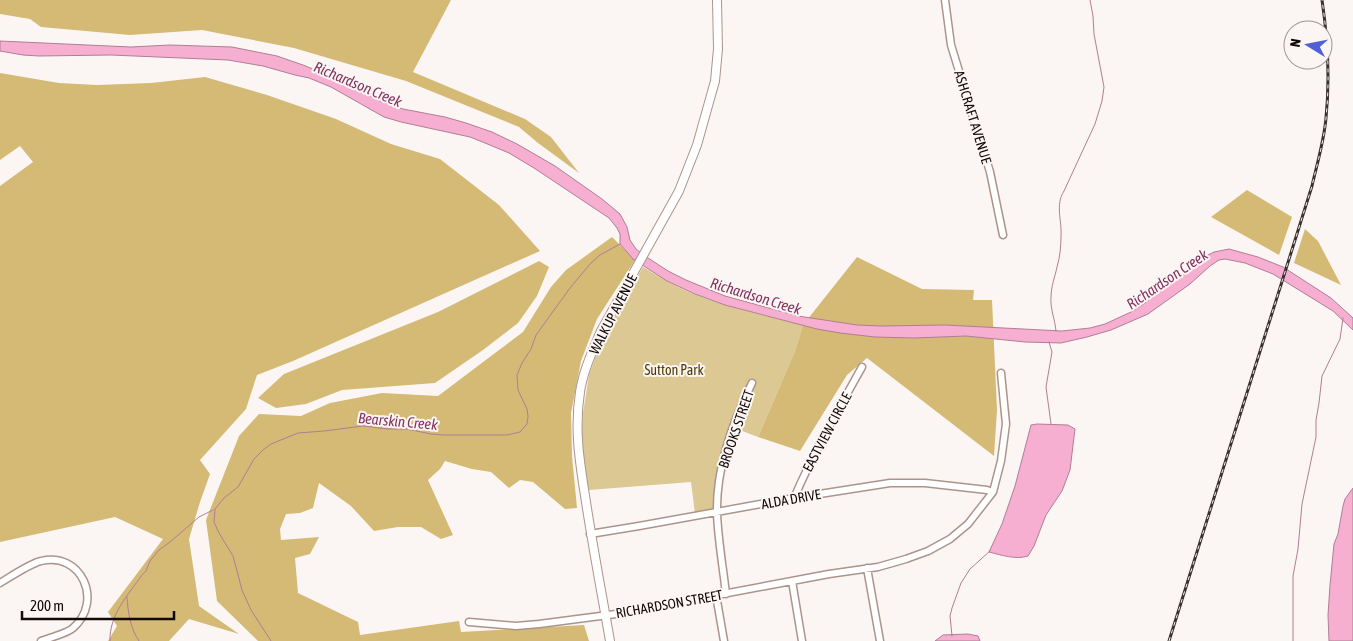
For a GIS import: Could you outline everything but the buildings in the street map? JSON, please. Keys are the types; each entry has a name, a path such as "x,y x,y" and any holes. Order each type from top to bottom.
{"street":[{"name":"WALKUP AVENUE","path":"610,641 579,466 577,433 580,391 592,352 601,331 668,212 686,176 707,113 715,81 718,49 717,0"},
{"name":"ASHCRAFT AVENUE","path":"945,0 951,45 990,172 1003,234"},
{"name":"EASTVIEW CIRCLE","path":"794,498 804,474 862,367"},
{"path":"880,641 867,568 906,559 928,551 950,539 968,524 992,492 1001,461 1006,424 1001,373"},
{"name":"BROOKS STREET","path":"726,594 717,512 718,484 722,461 735,421 752,383"},
{"name":"ALDA DRIVE","path":"590,534 890,483 909,482 992,492"},
{"path":"0,583 39,561 54,559 75,568 84,581 88,594 87,608 73,629 41,641"},
{"name":"RICHARDSON STREET","path":"469,622 516,626 605,615 867,568"},
{"path":"792,581 802,641"},
{"path":"716,596 724,641"}],"green space":[{"name":"Sutton Park","path":"643,267 668,282 707,299 803,325 795,351 758,437 729,426 720,458 714,510 695,514 691,482 589,490 581,446 583,413 589,375 603,336"}],"shaded area":[{"path":"0,0 451,0 413,72 525,119 551,137 579,173 519,127 406,81 294,48 202,30 130,35 41,27 30,19 0,14"},
{"path":"0,41 131,47 170,45 232,47 277,56 338,79 382,102 403,109 466,123 492,132 517,144 555,166 620,214 627,227 630,240 636,249 668,271 725,296 798,316 857,325 881,326 945,325 1062,331 1090,328 1105,324 1131,312 1204,257 1214,252 1229,249 1258,257 1283,267 1331,298 1353,318 1353,330 1333,311 1273,274 1245,263 1225,259 1219,260 1210,266 1190,284 1148,314 1111,330 1061,343 1025,342 966,336 875,337 817,329 725,305 667,281 633,259 620,244 620,234 609,218 509,153 470,137 384,117 331,87 309,78 263,66 228,60 111,55 23,55 0,51"},
{"path":"0,73 59,83 97,85 151,83 205,77 267,95 336,119 391,144 440,159 499,205 540,251 293,361 257,375 246,409 200,460 210,474 189,539 199,606 239,634 189,619 169,641 108,641 117,626 108,612 163,539 115,517 0,542 0,186 33,162 20,146 0,160"},
{"path":"1247,190 1292,217 1279,255 1211,217"},
{"path":"1305,229 1318,241 1341,285 1294,263"},
{"path":"612,237 635,260 597,319 581,361 571,413 572,456 577,508 565,509 533,482 520,480 509,488 491,472 472,469 445,461 440,469 428,480 453,535 441,539 421,527 398,527 374,531 351,506 319,483 313,508 300,513 286,514 280,529 281,540 319,537 310,554 295,558 298,593 358,622 360,635 459,621 461,632 584,625 589,641 258,641 217,601 206,520 239,436 259,414 301,416 330,403 382,393 438,396 523,332 551,287 566,270"},
{"path":"857,257 922,289 974,290 973,300 992,300 997,410 994,456 867,358 847,375 800,451 758,437 795,351 803,325"},
{"path":"539,261 549,267 537,296 518,323 435,383 342,390 306,404 276,408 258,398 284,374 438,312"},
{"path":"1031,425 1068,425 1075,429 1070,470 1062,491 1046,515 1028,556 1003,556 989,552 1002,524 1015,486"},
{"path":"1353,488 1353,641 1329,641 1328,615 1334,544 1338,534 1345,499"},
{"path":"968,634 978,636 980,641 935,641 943,635"}],"waterway":[{"path":"1056,331 1051,297 1061,248 1061,196 1095,124 1104,87 1090,0"},
{"name":"Bearskin Creek","path":"271,641 251,610 242,590 233,556 214,522 215,509 224,498 238,487 254,459 271,444 298,433 363,426 407,429 443,435 507,435 520,432 527,424 528,416 527,409 518,390 517,375 536,335 590,264 600,255 620,244"},
{"path":"1293,641 1293,576 1298,549 1302,504 1316,437 1316,420 1322,376 1340,339 1343,318"},
{"path":"1049,342 1052,352 1046,387 1051,424"},
{"path":"110,641 116,614 125,598 146,571 150,561 159,550 199,517 213,510"},
{"path":"952,636 950,616 961,583 970,569 990,551"},
{"path":"127,597 129,614 139,641"}],"railway":[{"path":"1169,641 1312,186 1318,161 1325,127 1328,88 1327,44 1322,0"}],"water label":[{"name":"Richardson Creek","path":"358,84"},
{"name":"Richardson Creek","path":"1167,279"},
{"name":"Richardson Creek","path":"756,296"}]}
